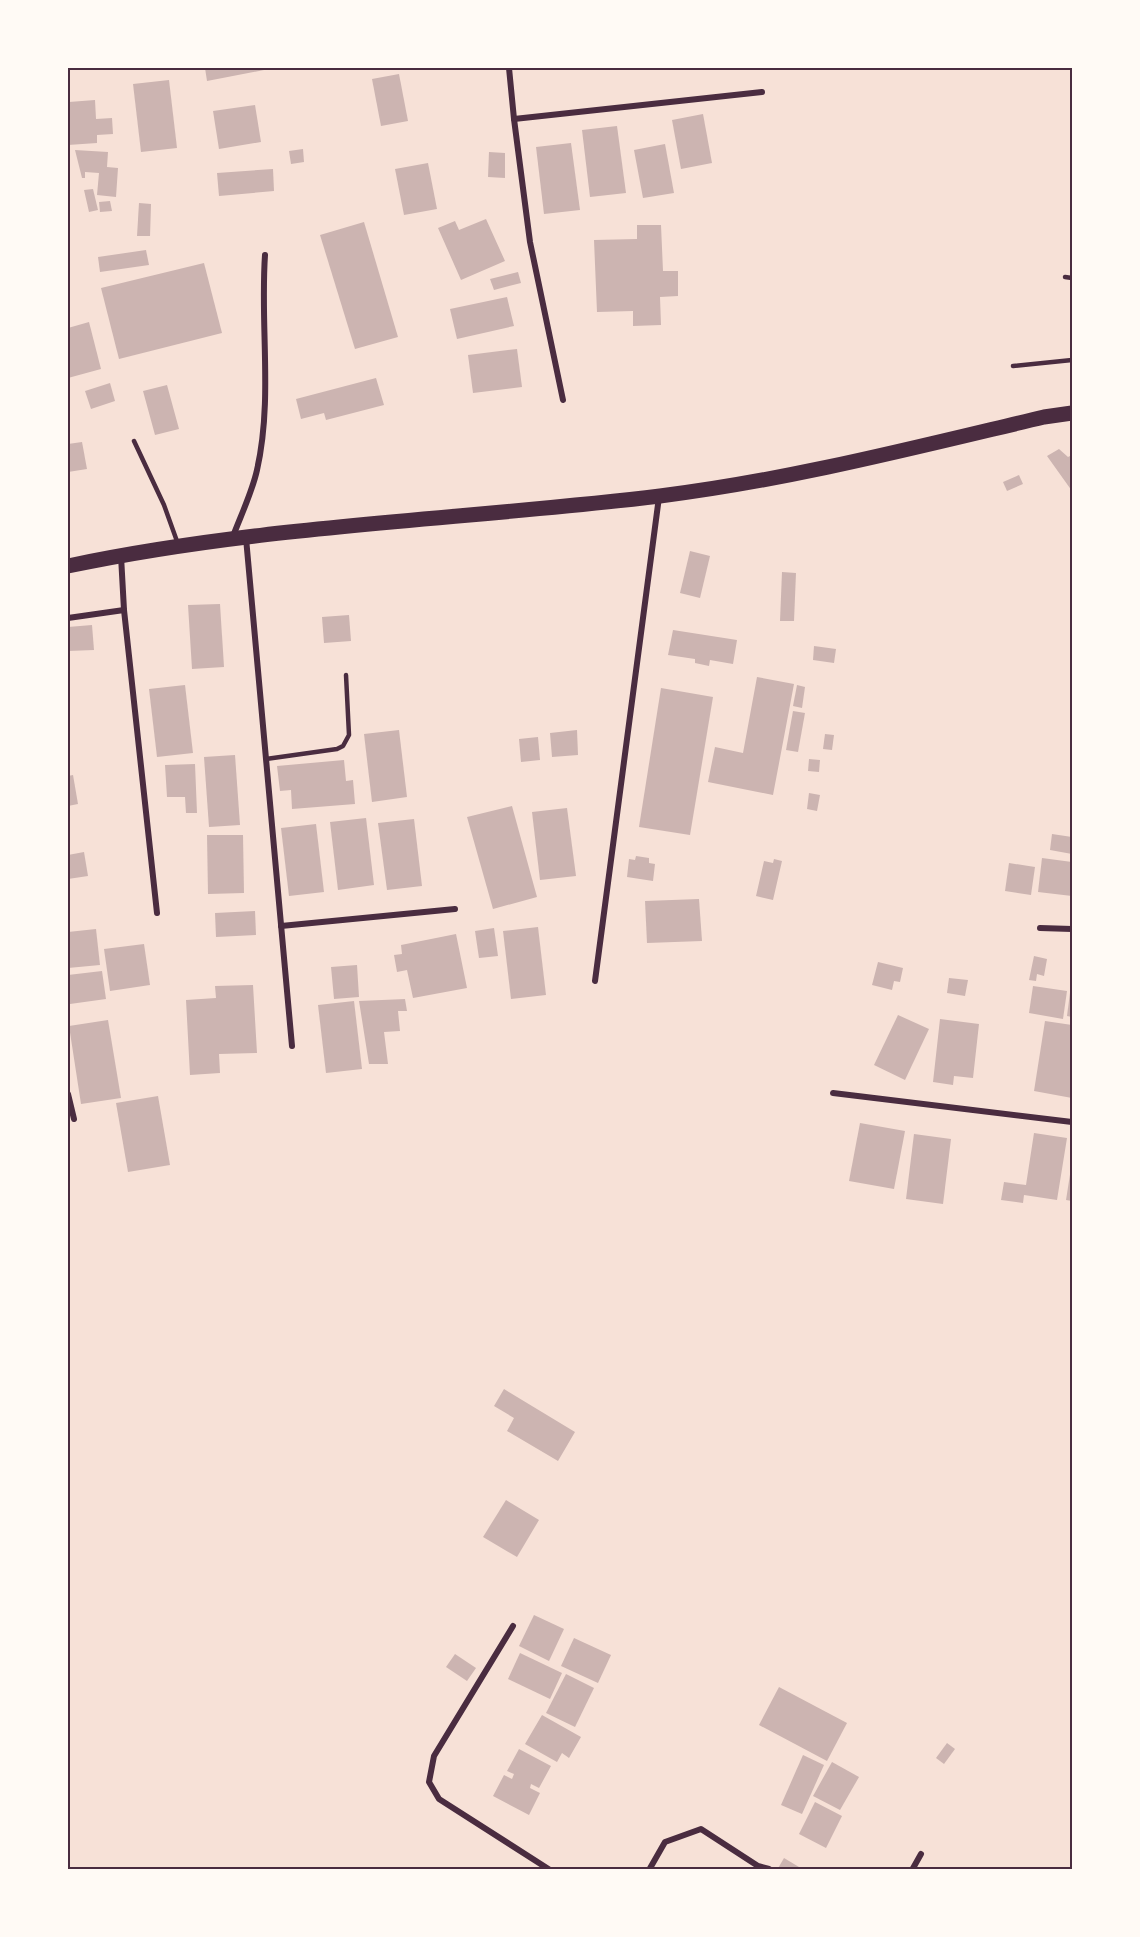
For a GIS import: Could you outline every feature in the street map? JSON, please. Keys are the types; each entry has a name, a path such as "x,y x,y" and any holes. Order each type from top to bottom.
{"main road":[{"path":"68,566 121,555 238,538 660,496 760,481 1044,417 1072,413"}],"street":[{"path":"509,68 530,242 563,400"},
{"path":"514,119 762,92"},
{"path":"265,255 263,318 266,357 263,435 256,472 238,538 266,759 292,1046"},
{"path":"595,981 660,496"},
{"path":"121,555 124,610 157,913"},
{"path":"68,618 124,610"},
{"path":"281,926 455,909"},
{"path":"1040,928 1072,929"},
{"path":"833,1093 1072,1122"},
{"path":"68,1094 74,1119"},
{"path":"513,1626 434,1756 429,1782 440,1799 550,1869"},
{"path":"649,1869 665,1842 701,1828 758,1866 769,1869"},
{"path":"912,1869 921,1854"}],"lane":[{"path":"1065,277 1072,278"},
{"path":"1013,366 1072,360"},
{"path":"134,441 164,505 179,547"},
{"path":"266,759 337,749 343,746 348,735 346,675"}],"building":[{"path":"205,68 264,68 264,70 207,81"},
{"path":"399,74 408,121 381,126 372,79"},
{"path":"169,80 177,148 141,152 133,84"},
{"path":"95,100 96,119 112,118 113,134 97,135 97,143 68,145 69,102"},
{"path":"255,105 261,142 219,149 213,111"},
{"path":"703,114 712,163 681,169 672,120"},
{"path":"617,126 626,193 590,197 582,130"},
{"path":"571,143 580,210 544,214 536,147"},
{"path":"665,144 674,193 643,198 634,150"},
{"path":"303,149 304,162 291,164 289,151"},
{"path":"75,150 108,152 107,167 118,168 116,197 97,195 99,173 85,172 85,178 82,178"},
{"path":"489,152 505,153 505,178 488,177"},
{"path":"428,163 437,209 404,215 395,169"},
{"path":"273,169 274,191 219,196 217,173"},
{"path":"93,189 98,210 89,212 84,190"},
{"path":"110,201 112,211 100,212 99,202"},
{"path":"139,203 151,204 150,236 137,236"},
{"path":"486,219 505,261 461,280 438,228 455,221 459,230"},
{"path":"364,222 398,337 355,349 320,235"},
{"path":"637,225 661,225 663,271 678,271 678,296 660,297 661,325 633,326 633,311 597,312 594,240 637,239"},
{"path":"146,250 149,265 100,272 98,257"},
{"path":"204,263 222,333 119,359 101,288"},
{"path":"518,272 521,283 494,290 490,279"},
{"path":"507,297 514,326 457,339 450,309"},
{"path":"89,322 101,369 68,378 68,328"},
{"path":"517,349 522,387 473,393 468,355"},
{"path":"376,378 384,405 326,420 324,413 301,419 296,399"},
{"path":"110,383 115,401 91,409 85,391"},
{"path":"167,385 179,429 155,435 143,391"},
{"path":"82,442 87,469 68,472 68,444"},
{"path":"1059,449 1068,457 1072,455 1072,491 1047,456"},
{"path":"1019,475 1023,484 1007,491 1003,482"},
{"path":"690,551 710,556 700,598 680,593"},
{"path":"782,572 796,573 794,621 780,621"},
{"path":"220,604 224,667 192,669 188,605"},
{"path":"349,615 351,641 324,643 322,617"},
{"path":"92,625 94,650 68,651 68,627"},
{"path":"673,630 737,640 733,664 710,660 709,666 695,663 695,659 668,655"},
{"path":"814,646 836,649 834,663 813,660"},
{"path":"757,677 794,684 773,795 708,782 715,747 743,753"},
{"path":"185,685 193,753 157,757 149,689"},
{"path":"797,685 805,687 802,708 793,706"},
{"path":"661,688 713,697 690,835 639,827"},
{"path":"793,711 805,713 798,752 786,750"},
{"path":"399,730 407,797 372,802 364,734"},
{"path":"577,730 578,755 552,757 550,733"},
{"path":"825,734 834,735 832,750 823,749"},
{"path":"538,737 540,760 521,762 519,739"},
{"path":"235,755 240,825 209,827 204,757"},
{"path":"809,759 820,760 819,772 808,771"},
{"path":"344,760 346,781 353,780 355,804 292,809 291,790 280,791 277,766"},
{"path":"195,764 197,813 186,813 185,797 167,797 165,765"},
{"path":"73,775 78,804 68,806 68,776"},
{"path":"809,793 820,795 817,811 807,809"},
{"path":"512,806 537,897 493,909 467,817"},
{"path":"567,808 576,876 540,880 532,812"},
{"path":"366,818 374,885 338,890 330,822"},
{"path":"414,819 422,886 387,890 378,823"},
{"path":"316,824 324,892 289,896 281,828"},
{"path":"1052,834 1072,837 1072,854 1050,850"},
{"path":"207,835 243,835 244,893 208,894"},
{"path":"84,852 88,876 68,879 68,855"},
{"path":"636,856 649,858 649,863 655,864 653,881 627,877 629,859 635,860"},
{"path":"1042,858 1072,862 1072,896 1038,892"},
{"path":"774,859 782,861 773,900 756,896 764,861 773,863"},
{"path":"1009,863 1035,867 1031,895 1005,891"},
{"path":"699,899 702,941 647,943 645,901"},
{"path":"255,911 256,935 216,937 215,913"},
{"path":"538,927 546,995 511,999 503,931"},
{"path":"494,928 498,956 479,958 475,931"},
{"path":"96,929 100,965 68,968 68,932"},
{"path":"456,934 467,988 413,998 407,970 397,972 394,955 402,954 401,945"},
{"path":"144,944 150,985 110,991 104,949"},
{"path":"1034,956 1047,959 1044,976 1037,974 1036,981 1029,980"},
{"path":"878,962 903,968 900,982 894,981 892,990 872,985"},
{"path":"357,965 359,997 334,999 331,967"},
{"path":"102,971 106,999 70,1004 68,975"},
{"path":"949,978 968,980 965,996 947,993"},
{"path":"253,985 257,1053 219,1054 220,1073 190,1075 186,1000 216,998 215,986"},
{"path":"1033,986 1067,991 1063,1019 1029,1013"},
{"path":"1072,986 1072,1017 1067,1016"},
{"path":"405,999 407,1011 398,1011 400,1031 384,1032 388,1064 369,1064 359,1001"},
{"path":"354,1001 362,1069 326,1073 318,1005"},
{"path":"898,1015 929,1029 905,1080 874,1065"},
{"path":"940,1019 979,1024 973,1078 954,1076 953,1085 933,1082"},
{"path":"108,1020 121,1098 81,1104 69,1026"},
{"path":"1045,1021 1072,1025 1072,1098 1034,1091"},
{"path":"158,1096 170,1165 128,1172 116,1103"},
{"path":"860,1123 905,1131 894,1189 849,1181"},
{"path":"1034,1133 1067,1138 1057,1200 1024,1195 1023,1203 1001,1200 1004,1182 1026,1185"},
{"path":"914,1134 951,1139 943,1204 906,1199"},
{"path":"1072,1168 1072,1201 1066,1200"},
{"path":"504,1389 575,1432 558,1461 507,1431 514,1418 494,1406"},
{"path":"506,1500 539,1520 517,1557 483,1537"},
{"path":"534,1615 564,1629 549,1661 519,1646"},
{"path":"574,1638 611,1655 598,1683 561,1666"},
{"path":"520,1653 562,1673 550,1699 508,1679"},
{"path":"455,1654 476,1668 467,1681 446,1667"},
{"path":"566,1674 594,1688 575,1727 546,1713"},
{"path":"779,1687 847,1723 827,1761 759,1725"},
{"path":"542,1715 581,1737 569,1758 562,1753 557,1762 525,1744"},
{"path":"947,1743 955,1749 944,1764 936,1758"},
{"path":"519,1749 551,1766 539,1788 531,1784 530,1788 540,1793 529,1815 493,1796 504,1775 512,1779 514,1774 507,1771"},
{"path":"803,1755 824,1765 802,1814 781,1805"},
{"path":"832,1762 859,1777 840,1810 813,1796"},
{"path":"815,1802 842,1816 826,1848 799,1834"},
{"path":"784,1858 804,1870 777,1870"}]}
